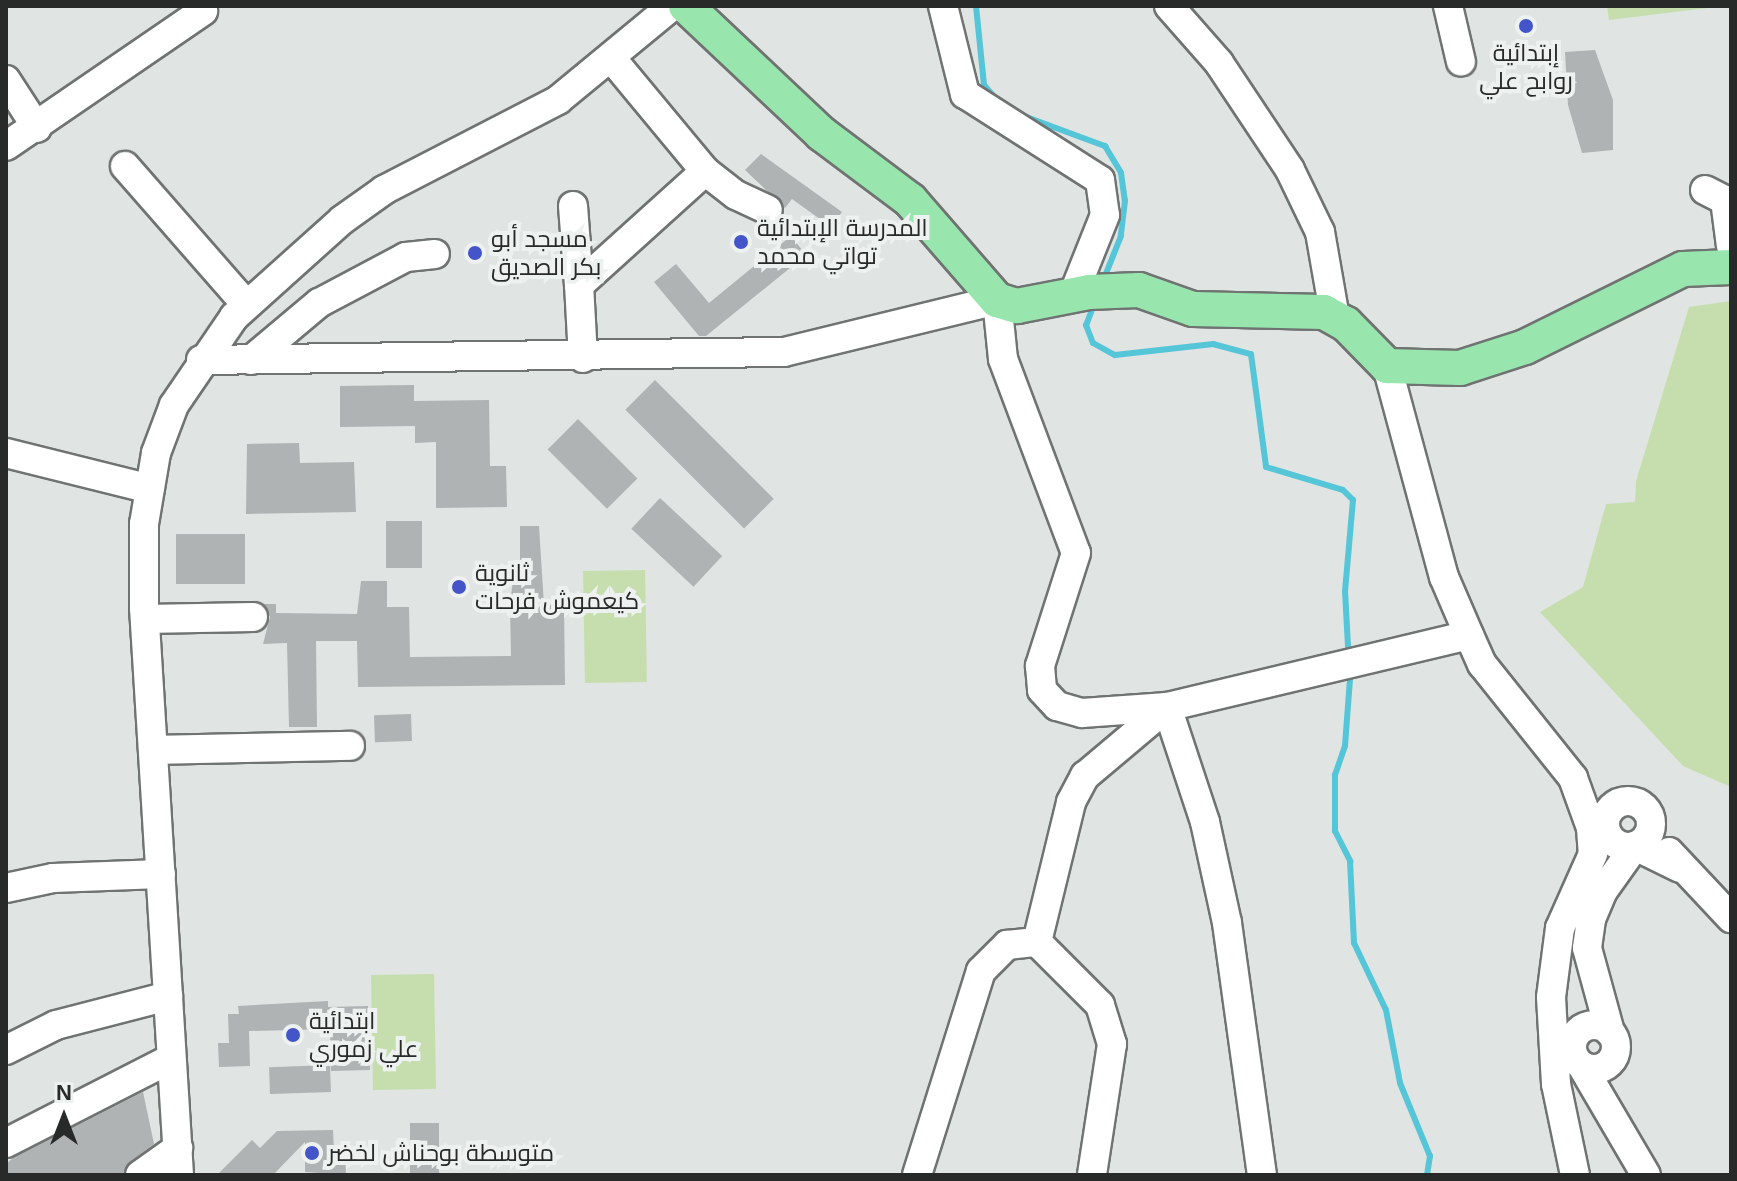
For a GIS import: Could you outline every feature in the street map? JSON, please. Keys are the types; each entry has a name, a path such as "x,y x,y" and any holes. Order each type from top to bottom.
{"main road":[{"path":"686,6 822,134 910,200 997,300 1017,306 1090,293 1139,290 1193,309 1324,312 1335,318 1387,366 1460,368 1525,347 1683,269 1731,267"}],"street":[{"path":"140,1175 178,1162 145,619 144,524 156,453 174,405 201,360 246,304 384,190 558,100 612,59 672,6"},
{"path":"943,6 965,94 1100,180 1105,215 1090,293"},
{"path":"1169,6 1219,63 1290,170 1320,232 1335,318"},
{"path":"1448,6 1461,62"},
{"path":"6,146 37,128 204,8"},
{"path":"612,59 705,171 736,195 768,210"},
{"path":"6,80 37,128"},
{"path":"125,166 246,304"},
{"path":"579,285 705,171"},
{"path":"1705,190 1725,200 1731,246"},
{"path":"573,206 583,358"},
{"path":"251,360 319,303 406,257 435,254"},
{"path":"201,360 583,358 784,352 997,300 1003,359 1076,553 1040,666 1042,690 1057,706 1082,713 1167,707 1469,635"},
{"path":"1387,366 1444,577 1482,664 1576,783 1601,834 1619,845 1643,834"},
{"path":"6,453 150,489"},
{"path":"145,619 253,617"},
{"path":"1037,942 1071,802 1085,776 1167,707"},
{"path":"1167,707 1205,822 1227,923 1262,1175"},
{"path":"153,750 350,746"},
{"path":"1551,997 1603,891 1643,834 1646,809 1576,783"},
{"path":"1626,800 1612,807 1560,928 1551,997 1569,1048 1619,1122 1646,1175"},
{"path":"1643,834 1731,918"},
{"path":"6,888 53,878 161,874"},
{"path":"1591,919 1592,975 1612,1045 1619,1122"},
{"path":"1560,928 1566,961 1575,1175"},
{"path":"917,1175 981,971 1007,945 1037,942"},
{"path":"1037,942 1100,1005 1112,1044 1092,1175"},
{"path":"6,1050 56,1025 168,996"},
{"path":"1569,1048 1589,1026 1612,1045"},
{"path":"1569,1048 1603,1068 1612,1045"},
{"path":"6,1143 170,1059"}],"green space":[{"path":"1607,6 1724,6 1609,20"},
{"path":"1731,301 1731,787 1683,766 1540,612 1583,587 1606,504 1635,502 1636,481 1689,307"},
{"path":"645,570 647,682 585,683 583,571"},
{"path":"434,974 436,1089 373,1090 371,975"}],"building":[{"path":"1595,50 1613,100 1613,150 1582,153 1568,105 1565,52"},
{"path":"761,154 842,212 831,227 792,199 785,208 745,170"},
{"path":"791,236 806,255 706,336 699,336 654,282 676,264 709,303"},
{"path":"655,380 774,499 744,528 625,410"},
{"path":"414,385 414,401 489,400 490,466 506,466 507,507 436,508 436,442 415,443 415,426 340,427 340,386"},
{"path":"578,419 637,478 607,509 548,449"},
{"path":"299,443 300,463 354,462 356,512 246,514 247,444"},
{"path":"660,498 722,556 694,587 631,529"},
{"path":"386,521 422,521 422,568 386,568"},
{"path":"520,526 539,526 544,605 564,604 565,685 358,687 357,641 316,641 317,727 289,727 287,643 263,644 270,617 263,604 276,604 276,613 357,614 361,581 387,581 387,607 409,607 410,657 511,656 510,604 513,580 520,580"},
{"path":"176,534 245,534 245,584 176,584"},
{"path":"411,714 412,741 375,742 374,715"},
{"path":"328,1001 328,1007 368,1006 370,1070 331,1071 330,1029 249,1031 250,1066 219,1067 218,1043 229,1043 228,1014 239,1014 238,1006"},
{"path":"330,1065 331,1092 270,1094 269,1067"},
{"path":"143,1092 154,1144 130,1162 123,1175 6,1175 6,1164 13,1158"},
{"path":"410,1123 439,1123 439,1175 410,1175"},
{"path":"333,1130 334,1152 345,1152 346,1175 305,1172 305,1142 273,1175 217,1175 252,1140 260,1148 277,1131"}],"waterway":[{"path":"976,6 984,85 998,101"},
{"path":"1021,115 1105,146 1121,173 1125,201 1121,236 1103,281"},
{"path":"1095,302 1086,325 1093,343 1115,355 1213,344 1251,354 1266,467 1343,490 1353,500 1345,591 1348,647"},
{"path":"1350,679 1345,746 1335,775 1335,831 1350,861 1354,943 1386,1010 1400,1083 1430,1156 1427,1175"}],"place":[{"name":"إبتدائية روابح علي","path":"1526,26"},
{"name":"المدرسة الإبتدائية تواتي محمد","path":"741,242"},
{"name":"مسجد أبو بكر الصديق","path":"475,253"},
{"name":"ثانوية كيعموش فرحات","path":"459,587"},
{"name":"ابتدائية علي زموري","path":"293,1035"},
{"name":"متوسطة بوحناش لخضر","path":"312,1153"}]}
